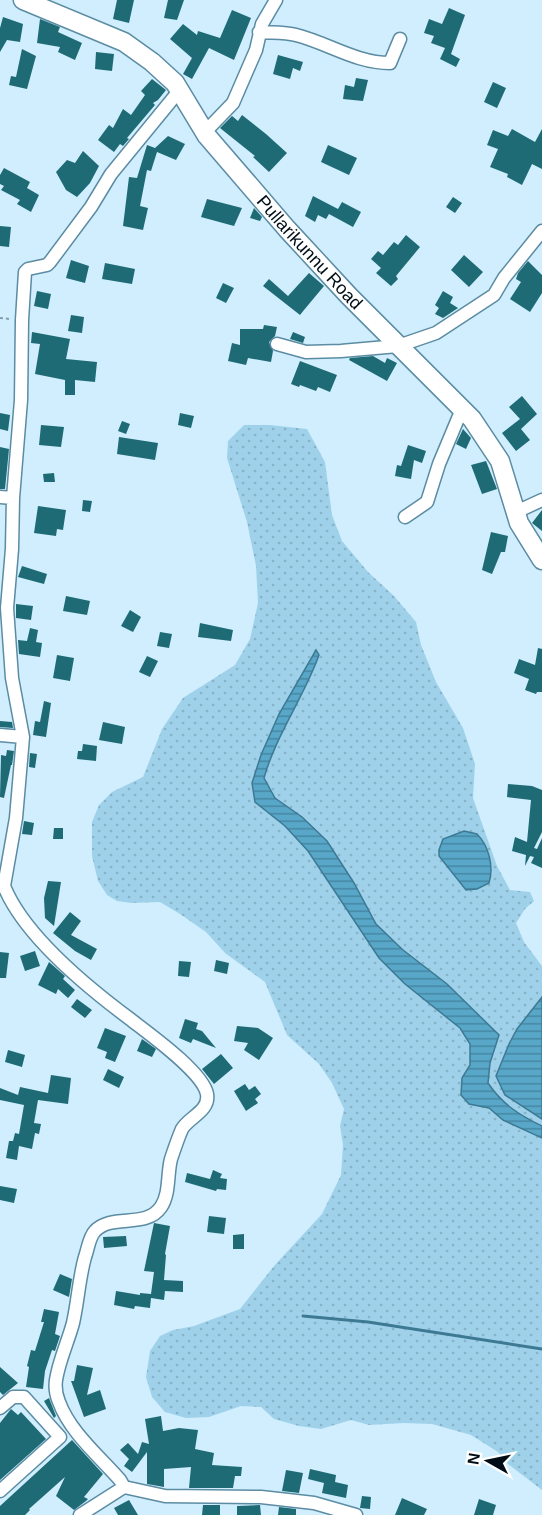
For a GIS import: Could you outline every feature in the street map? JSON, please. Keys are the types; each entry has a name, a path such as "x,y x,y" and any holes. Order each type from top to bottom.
{"main road":[{"name":"Pullarikunnu Road","path":"23,0 124,42 152,62 175,83 205,132 287,230 398,346 472,419 500,461 519,523 542,560"}],"street":[{"path":"205,132 233,103 256,50 259,32 276,0"},
{"path":"259,32 295,34 377,63 390,63 400,39"},
{"path":"124,1487 120,1479 62,1411 56,1394 56,1378 73,1324 83,1265 93,1233 114,1221 143,1218 160,1209 165,1199 171,1158 183,1128 203,1109 207,1102 207,1094 203,1084 170,1048 84,982 40,941 4,886 3,869 16,818 23,737 12,678 7,608 12,549 6,498 21,400 25,272 50,262 91,207 111,174 179,91"},
{"path":"277,344 306,352 340,351 398,346 436,333 494,295 542,231"},
{"path":"405,518 427,502 462,409"},
{"path":"516,512 542,500"},
{"path":"0,735 23,737"},
{"path":"0,1408 13,1396 24,1397 60,1437 0,1491"},
{"path":"80,1515 124,1487 165,1496 261,1497 314,1503 356,1515"}],"shaded area":[{"path":"244,425 307,429 325,462 332,515 342,541 416,622 421,645 436,682 463,728 475,764 473,798 497,866 510,890 530,892 534,901 525,909 516,923 524,942 542,966 542,1490 508,1464 498,1452 471,1435 432,1424 369,1425 351,1420 321,1429 274,1419 261,1407 241,1406 209,1417 186,1418 165,1412 152,1397 146,1377 150,1351 160,1336 240,1309 274,1266 322,1214 341,1175 343,1145 340,1126 344,1109 332,1083 319,1064 287,1035 265,982 225,953 206,932 160,902 131,903 117,901 107,895 98,881 92,856 92,822 99,805 112,792 143,777 162,729 183,698 235,665 250,639 258,603 256,566 247,522 227,458 228,441"},
{"path":"316,650 319,655 313,671 269,762 264,778 275,798 302,817 327,841 354,883 376,924 403,950 447,984 499,1035 490,1063 488,1083 512,1108 542,1126 542,1138 503,1120 489,1108 469,1104 461,1095 462,1078 470,1065 470,1044 460,1028 405,984 379,958 308,851 285,826 255,802 252,783 261,755 279,714"},
{"path":"464,831 477,834 485,844 489,857 491,870 489,883 477,889 466,890 439,856 443,839"},
{"path":"542,997 542,1119 505,1095 496,1076 517,1029"}],"building":[{"path":"117,0 134,0 129,23 113,19"},
{"path":"168,0 184,0 177,20 164,18"},
{"path":"449,8 465,15 451,54 460,59 456,67 440,59 445,48 431,43 434,36 424,33 429,19 442,24"},
{"path":"232,10 251,18 234,60 209,48 192,79 183,74 192,58 170,39 183,24 197,35 198,31 220,38"},
{"path":"3,17 23,24 20,42 7,40 0,52 0,28"},
{"path":"40,19 60,27 58,32 82,43 75,60 58,52 60,47 37,43"},
{"path":"22,49 36,56 27,89 9,85 11,76 16,77"},
{"path":"96,52 114,54 112,71 95,69"},
{"path":"278,55 303,62 300,71 293,68 290,79 273,74"},
{"path":"356,78 368,80 363,101 343,99 345,85 354,87"},
{"path":"152,79 166,90 153,103 155,105 127,138 129,139 123,146 120,144 114,152 98,140 109,125 113,128 123,109 131,115 145,95 141,91"},
{"path":"493,82 506,88 497,108 484,102"},
{"path":"242,115 287,153 269,172 253,157 255,156 220,128 232,116 238,121"},
{"path":"512,129 535,142 542,129 542,169 532,164 522,185 507,177 508,174 490,167 498,149 487,145 493,130 508,136"},
{"path":"168,136 185,144 176,160 157,152 151,171 147,170 140,206 148,208 143,230 123,226 129,177 137,178 147,145 155,148"},
{"path":"328,145 357,158 349,175 321,162"},
{"path":"83,151 99,166 90,183 77,197 66,190 56,172 67,160 75,163"},
{"path":"4,168 30,182 27,188 39,195 31,212 17,204 20,200 1,190 4,186 0,184 0,175"},
{"path":"313,196 338,209 342,202 361,212 353,227 329,214 326,219 318,215 315,222 305,216"},
{"path":"453,197 462,203 455,213 446,207"},
{"path":"207,199 242,208 234,226 201,217"},
{"path":"254,208 262,217 260,221 250,218"},
{"path":"0,226 11,227 9,247 0,246"},
{"path":"406,235 420,247 396,276 398,279 391,286 376,273 381,268 371,259 378,251 383,255 394,242 398,245"},
{"path":"464,255 483,272 469,287 451,270"},
{"path":"71,260 89,266 85,283 66,278"},
{"path":"528,261 542,275 542,293 530,312 510,299 521,282 516,279 518,273"},
{"path":"105,263 135,269 132,284 102,279"},
{"path":"309,273 324,286 300,315 263,286 269,279 288,296"},
{"path":"223,283 234,288 226,303 216,298"},
{"path":"37,291 51,294 48,309 34,306"},
{"path":"443,291 453,297 450,303 458,308 443,318 435,314 439,308 435,305"},
{"path":"71,315 84,317 82,333 68,331"},
{"path":"264,325 277,327 275,336 269,342 273,351 271,362 248,358 246,365 228,361 232,343 240,345 240,329 263,329"},
{"path":"32,332 70,339 66,359 97,362 95,382 75,380 75,395 65,395 65,380 35,374 40,344 31,343"},
{"path":"293,332 305,337 303,343 290,339"},
{"path":"373,356 385,363 387,358 397,363 387,381 349,360 350,358"},
{"path":"300,361 337,375 330,392 318,387 316,391 291,384"},
{"path":"522,396 537,414 521,429 530,440 516,451 502,433 520,419 509,407"},
{"path":"0,413 10,415 8,431 0,429"},
{"path":"180,413 194,416 191,428 178,425"},
{"path":"122,421 130,424 126,434 118,431"},
{"path":"41,425 64,427 61,447 39,445"},
{"path":"463,429 471,438 466,449 456,444"},
{"path":"119,437 158,443 155,460 117,454"},
{"path":"408,445 426,451 422,463 414,460 411,479 395,476 397,465 401,466"},
{"path":"0,447 9,449 5,489 0,489"},
{"path":"486,461 497,489 482,494 471,465"},
{"path":"54,473 55,482 44,482 43,474"},
{"path":"83,500 92,501 90,512 82,511"},
{"path":"38,506 66,510 63,530 57,529 56,536 34,533"},
{"path":"542,510 542,531 532,523"},
{"path":"491,532 508,536 505,552 501,552 492,574 482,570"},
{"path":"22,566 47,574 44,584 18,577"},
{"path":"66,596 90,601 87,615 63,611"},
{"path":"16,604 33,606 31,620 16,618"},
{"path":"130,610 141,617 133,632 121,626"},
{"path":"200,623 233,630 231,641 198,637"},
{"path":"30,628 38,630 36,642 42,643 40,657 19,654 18,640 27,641"},
{"path":"160,632 172,634 169,648 157,646"},
{"path":"538,648 542,649 542,692 536,694 525,690 529,679 514,673 519,659 535,665"},
{"path":"57,655 74,658 70,681 53,678"},
{"path":"147,656 158,661 150,677 139,672"},
{"path":"44,701 51,703 46,737 33,735 35,721 40,722"},
{"path":"0,721 12,722 13,728 0,727"},
{"path":"103,722 125,727 122,744 99,740"},
{"path":"83,744 97,746 96,761 77,759 78,751 82,751"},
{"path":"7,750 14,751 4,798 0,797 1,755 6,756"},
{"path":"30,753 37,754 35,768 29,767"},
{"path":"508,784 532,786 542,790 542,832 534,848 537,849 542,838 542,868 531,863 534,857 530,856 525,866 526,855 512,851 515,837 527,842 531,800 507,797"},
{"path":"24,821 34,823 32,835 22,834"},
{"path":"54,828 63,828 63,839 53,839"},
{"path":"48,881 61,882 54,926 45,918 44,898"},
{"path":"70,912 81,921 71,935 97,949 91,960 75,951 53,933"},
{"path":"35,951 40,966 25,971 20,956"},
{"path":"0,952 9,953 6,978 0,978"},
{"path":"216,960 229,963 227,974 214,971"},
{"path":"179,961 191,962 189,977 178,976"},
{"path":"49,962 65,976 63,979 75,990 68,998 58,989 56,994 38,985"},
{"path":"77,999 92,1010 85,1018 71,1007"},
{"path":"185,1019 198,1023 196,1029 202,1031 216,1048 193,1039 191,1043 179,1038"},
{"path":"237,1026 258,1028 273,1038 259,1060 244,1050 248,1043 234,1041"},
{"path":"105,1028 126,1036 115,1062 105,1058 107,1052 97,1048"},
{"path":"142,1039 156,1049 152,1057 137,1051"},
{"path":"8,1050 25,1055 22,1067 5,1062"},
{"path":"221,1054 233,1068 214,1084 202,1069"},
{"path":"108,1069 124,1077 119,1088 103,1080"},
{"path":"51,1075 71,1078 68,1104 38,1100 34,1123 41,1124 39,1134 35,1133 32,1149 19,1146 17,1160 6,1158 9,1141 13,1141 15,1133 19,1134 24,1105 0,1100 0,1088 18,1095 20,1087 48,1093"},
{"path":"245,1084 249,1090 255,1086 261,1094 255,1099 258,1103 246,1111 234,1091"},
{"path":"213,1170 222,1174 220,1178 227,1179 226,1190 217,1189 216,1191 185,1182 187,1173 210,1179"},
{"path":"0,1186 17,1189 14,1203 0,1200"},
{"path":"209,1216 226,1218 224,1234 207,1232"},
{"path":"154,1223 170,1226 165,1254 164,1280 183,1281 183,1292 165,1291 164,1300 151,1298 150,1308 135,1306 134,1309 114,1305 116,1291 140,1295 140,1293 151,1294 154,1272 144,1271"},
{"path":"244,1234 244,1249 233,1249 233,1235"},
{"path":"126,1236 127,1246 104,1248 103,1237"},
{"path":"60,1274 72,1279 69,1297 53,1290"},
{"path":"44,1309 59,1312 55,1334 60,1336 55,1351 52,1350 45,1371 43,1389 26,1387 29,1367 27,1366 31,1350 35,1351 44,1322 41,1322"},
{"path":"77,1365 93,1368 87,1395 100,1390 106,1409 84,1417 71,1381 74,1381"},
{"path":"0,1367 18,1383 3,1395 0,1392"},
{"path":"49,1398 56,1416 54,1418 44,1401"},
{"path":"11,1409 18,1415 21,1412 46,1439 0,1480 0,1423"},
{"path":"161,1416 163,1431 179,1428 198,1430 195,1449 214,1453 212,1465 242,1467 241,1476 235,1476 233,1488 189,1488 191,1467 164,1469 164,1487 147,1484 147,1452 132,1472 124,1466 129,1459 120,1450 128,1443 138,1454 142,1442 149,1444 145,1419"},
{"path":"72,1440 103,1474 84,1497 88,1499 74,1510 56,1496 65,1477 25,1515 0,1515 0,1506"},
{"path":"310,1469 336,1475 335,1482 348,1485 346,1498 322,1493 324,1483 308,1479"},
{"path":"286,1470 303,1473 299,1493 282,1491"},
{"path":"362,1496 371,1497 370,1509 360,1508"},
{"path":"402,1498 427,1509 424,1515 395,1515"},
{"path":"479,1499 496,1505 493,1515 474,1515"},
{"path":"129,1500 138,1515 118,1515 114,1508"},
{"path":"203,1505 220,1505 220,1515 202,1515"},
{"path":"260,1505 261,1515 237,1515 237,1506"},
{"path":"279,1507 296,1509 296,1515 278,1515"}],"waterway":[{"path":"303,1316 368,1322 542,1349"}]}
